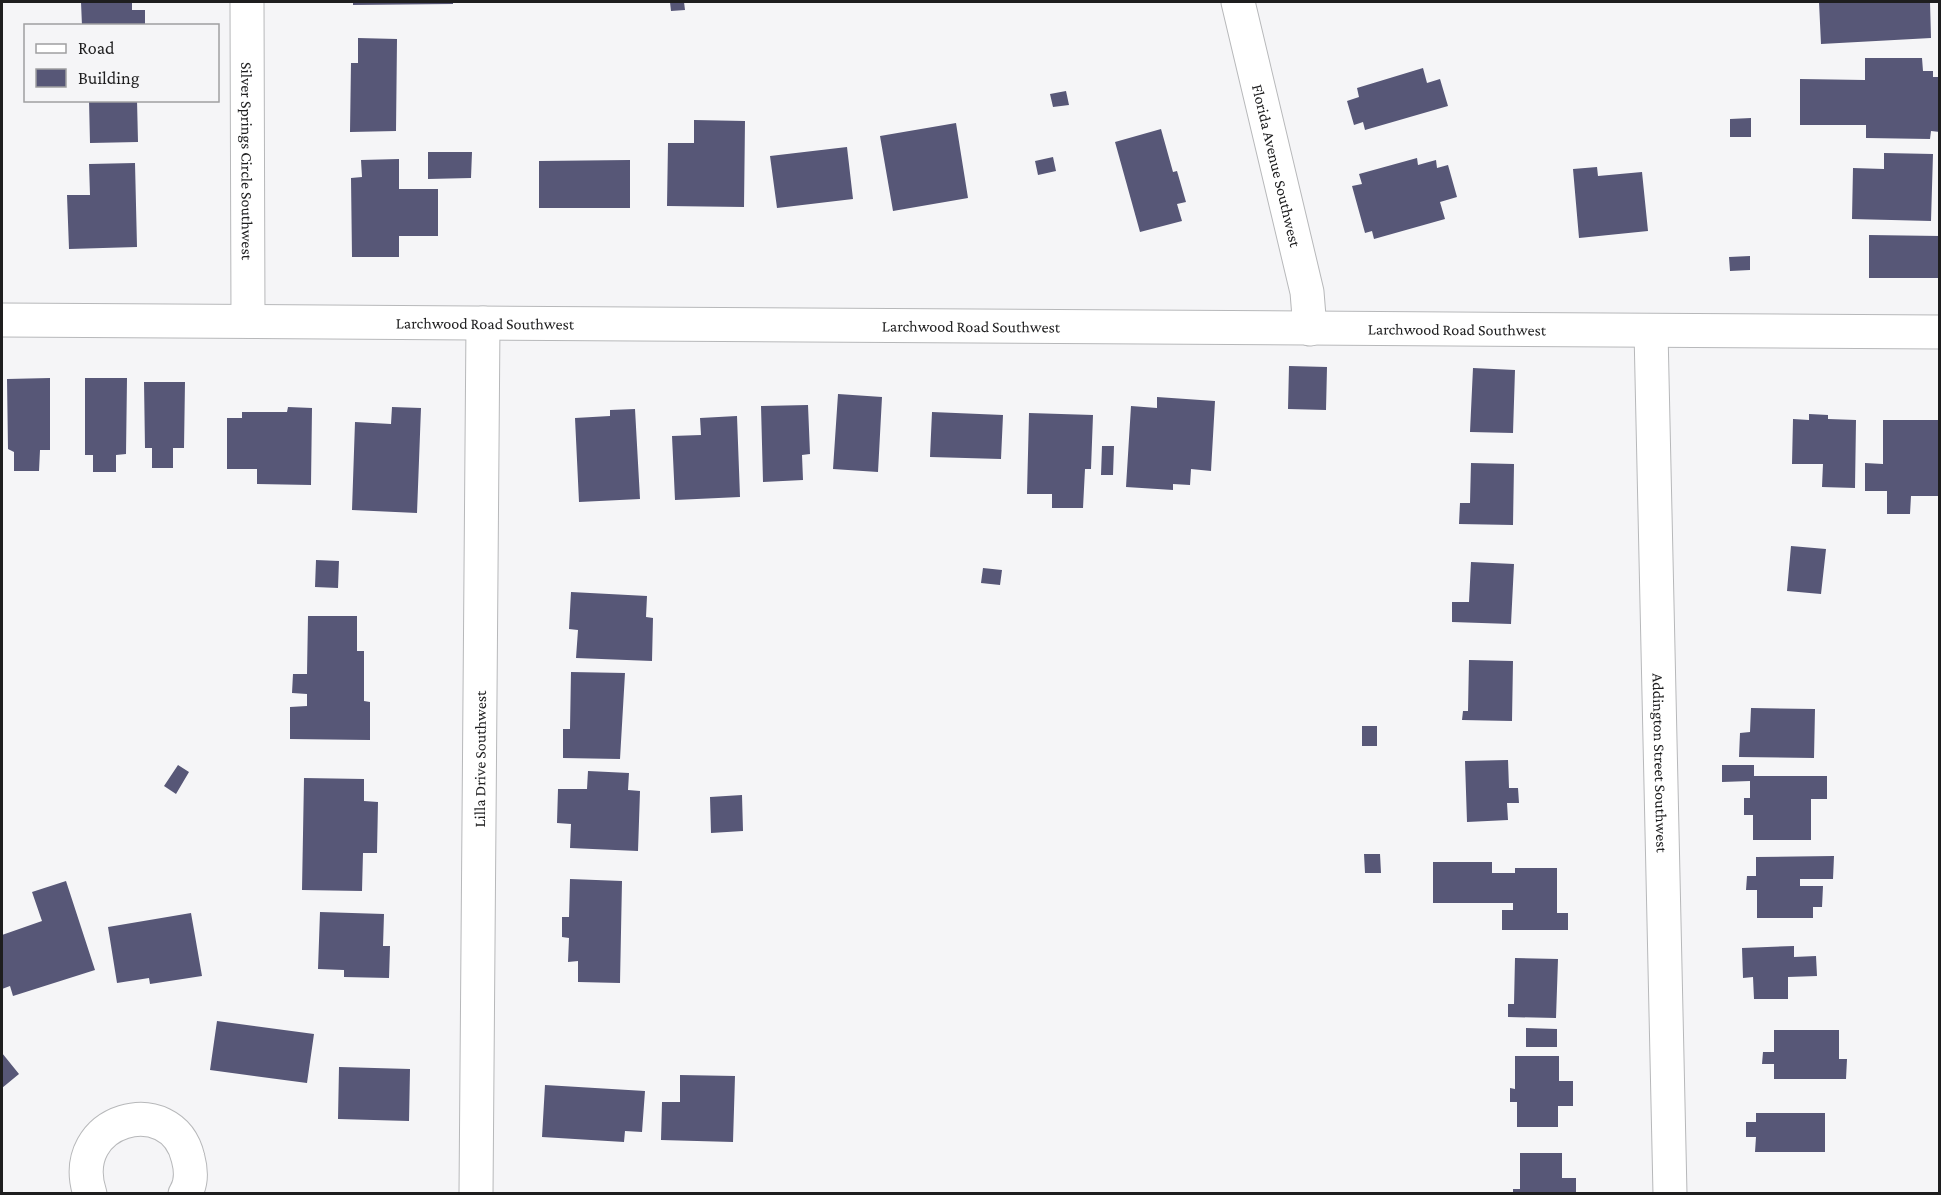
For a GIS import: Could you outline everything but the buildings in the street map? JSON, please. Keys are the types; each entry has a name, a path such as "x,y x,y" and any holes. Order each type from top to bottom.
{"street":[{"name":"Silver Springs Circle Southwest","path":"247,2 248,321"},
{"name":"Florida Avenue Southwest","path":"1238,2 1307,292 1310,329"},
{"name":"Larchwood Road Southwest","path":"2,320 1940,332"},
{"name":"Lilla Drive Southwest","path":"476,1194 483,323"},
{"name":"Addington Street Southwest","path":"1651,331 1670,1194"},
{"path":"90,1194 85,1173 88,1153 99,1135 116,1123 136,1118 157,1122 174,1133 186,1149 191,1169 192,1192"}]}
